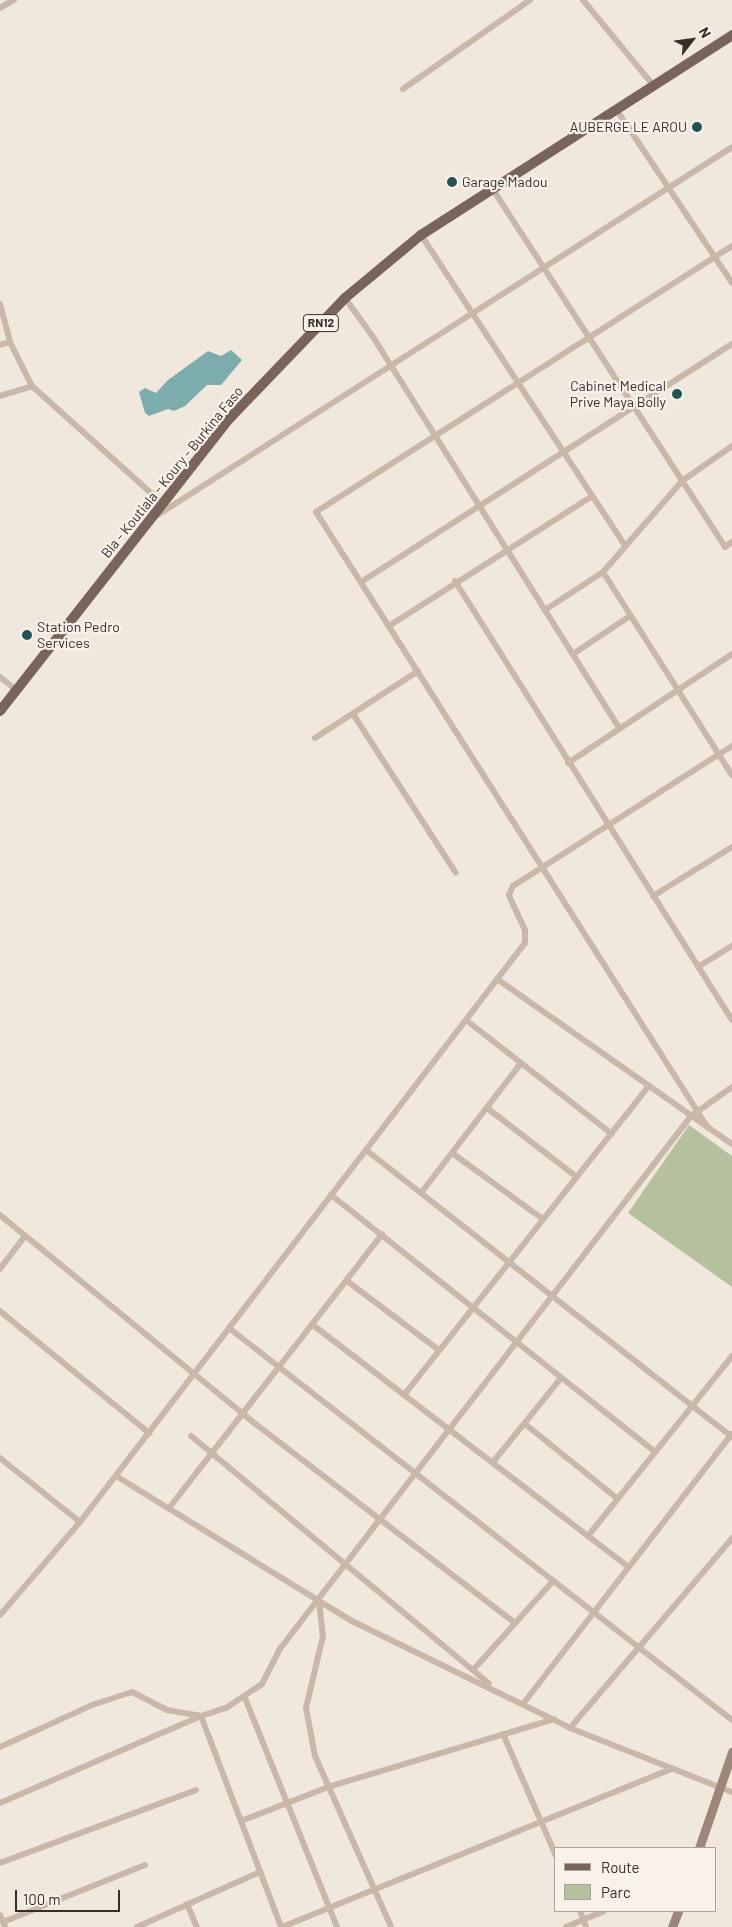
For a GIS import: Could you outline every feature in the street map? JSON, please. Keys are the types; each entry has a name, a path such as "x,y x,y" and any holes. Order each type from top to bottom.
{"main road":[{"name":"Bla - Koutiala - Koury - Burkina Faso","path":"0,711 148,520 230,418 345,298 421,235 732,35"}],"street":[{"path":"0,8 14,0"},
{"path":"404,89 530,0"},
{"path":"583,0 653,85"},
{"path":"616,109 670,187 732,283"},
{"path":"148,520 392,366 732,147"},
{"path":"492,188 725,547 732,542"},
{"path":"421,235 626,546"},
{"path":"708,1128 316,512 732,246"},
{"path":"345,298 392,366 620,728"},
{"path":"0,304 10,342 32,386 162,503"},
{"path":"0,345 10,342"},
{"path":"361,582 732,344"},
{"path":"0,396 32,386"},
{"path":"545,610 603,572 682,481 732,446"},
{"path":"388,626 506,548 592,496"},
{"path":"603,572 732,774"},
{"path":"455,581 568,763 732,1020"},
{"path":"572,654 630,616"},
{"path":"568,763 732,654"},
{"path":"315,738 418,671"},
{"path":"0,677 16,690"},
{"path":"352,714 456,873"},
{"path":"0,1615 80,1522 116,1476 525,943 525,930 509,895 513,886 607,824 732,746"},
{"path":"653,896 732,847"},
{"path":"698,967 732,946"},
{"path":"497,979 732,1144"},
{"path":"466,1020 612,1134"},
{"path":"421,1193 521,1063"},
{"path":"404,1395 649,1086"},
{"path":"0,1804 245,1698 262,1684 280,1650 692,1116 697,1110 732,1087"},
{"path":"487,1108 577,1177"},
{"path":"366,1150 731,1435 523,1704"},
{"path":"452,1153 543,1220"},
{"path":"332,1195 655,1452"},
{"path":"0,1215 244,1414 515,1623"},
{"path":"169,1508 280,1368 382,1234"},
{"path":"0,1269 25,1236"},
{"path":"347,1281 440,1350"},
{"path":"0,1311 149,1433"},
{"path":"313,1325 628,1567"},
{"path":"229,1328 732,1720"},
{"path":"588,1536 732,1356"},
{"path":"493,1462 561,1378"},
{"path":"524,1424 618,1499"},
{"path":"191,1436 498,1690"},
{"path":"0,1458 80,1522"},
{"path":"116,1476 352,1621 498,1690 570,1728 732,1792"},
{"path":"570,1728 732,1538"},
{"path":"473,1670 553,1580"},
{"path":"319,1600 322,1636 306,1708 315,1756 391,1927"},
{"path":"0,1747 92,1704 132,1692 167,1710 201,1716"},
{"path":"245,1698 337,1927"},
{"path":"201,1716 282,1927 328,1906 542,1824 672,1769"},
{"path":"241,1821 328,1787 554,1719"},
{"path":"503,1734 554,1851"},
{"path":"699,1847 732,1752"},
{"path":"0,1863 196,1790"},
{"path":"3,1922 145,1865"},
{"path":"137,1927 260,1872"},
{"path":"187,1904 196,1927"},
{"path":"580,1912 586,1927"},
{"path":"566,1927 602,1912"},
{"path":"672,1927 678,1912"}],"green space":[{"path":"689,1125 732,1156 732,1287 628,1213"}],"water":[{"path":"231,350 242,360 221,385 207,385 185,406 174,411 168,409 149,416 145,413 139,392 145,388 156,393 168,380 208,351 221,356"}],"place":[{"name":"AUBERGE LE AROU","path":"697,127"},
{"name":"Garage Madou","path":"452,182"},
{"name":"Cabinet Medical Prive Maya Bolly","path":"677,394"},
{"name":"Station Pedro Services","path":"27,635"}]}
